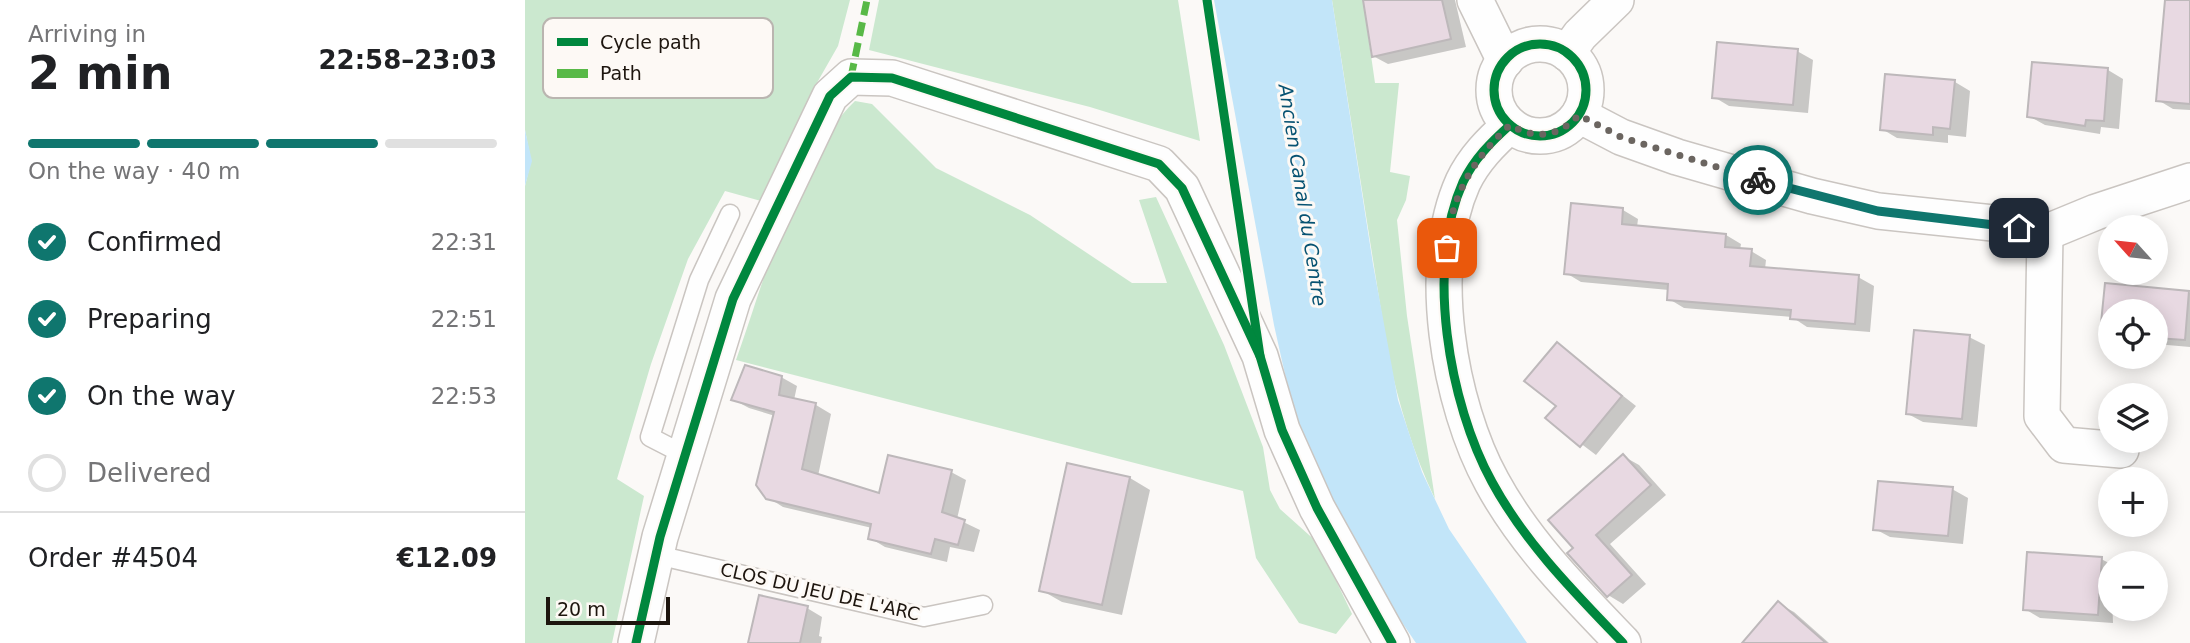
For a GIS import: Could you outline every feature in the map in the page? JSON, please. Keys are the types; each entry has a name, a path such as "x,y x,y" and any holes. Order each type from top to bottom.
{"street":[{"path":"1475,0 1505,61"},
{"path":"1567,53 1580,34 1616,0"},
{"path":"1541,44 1567,53 1584,75 1586,89 1579,115 1568,127 1539,136 1524,133 1510,125 1501,114 1494,87 1505,61 1515,52 1541,44"},
{"path":"636,643 657,555 733,299 830,96 851,77 891,78 1159,164 1182,188 1260,356 1283,430 1317,508 1392,643"},
{"path":"1579,115 1621,137 1677,157 1812,196 1878,211 1993,223 2045,233 2096,212 2190,181"},
{"path":"1510,125 1475,161 1464,181 1450,221 1446,267 1450,362 1459,398 1491,481 1545,559 1623,643"},
{"path":"2045,233 2042,416 2064,445 2098,448"}],"lane":[{"path":"685,456 650,437 699,280 730,214"},
{"name":"CLOS DU JEU DE L'ARC","path":"657,555 924,617 983,605"}],"green space":[{"path":"525,0 850,0 838,46 814,88 761,201 725,191 688,259 651,364 617,479 644,496 612,643 525,643 525,186 531,161 525,130"},
{"path":"879,0 1178,0 1200,141 1090,107 869,50"},
{"path":"1332,0 1363,0 1375,83 1399,83 1390,172 1410,176 1406,200 1397,220 1407,316 1435,499 1407,428 1388,355"},
{"path":"855,101 872,104 936,168 1030,215 1132,283 1167,283 1139,200 1156,197 1224,345 1263,447 1270,490 1280,509 1318,543 1352,614 1336,634 1299,623 1256,558 1243,491 736,360 770,259 799,187 834,125"}],"water":[{"name":"Ancien Canal du Centre","path":"1214,0 1332,0 1373,264 1398,400 1422,472 1449,529 1527,643 1416,643 1359,553 1322,482 1299,426 1281,359"},
{"path":"525,130 532,161 525,186"}],"building":[{"path":"1363,0 1442,0 1451,39 1372,57"},
{"path":"2165,0 2190,0 2190,104 2156,101"},
{"path":"1717,42 1798,49 1793,105 1712,98"},
{"path":"2032,62 2108,68 2104,121 2086,120 2085,126 2027,117"},
{"path":"1885,74 1955,80 1950,129 1933,127 1933,135 1880,130"},
{"path":"1571,203 1623,208 1622,224 1726,234 1725,247 1752,249 1750,266 1859,275 1855,324 1790,319 1791,310 1667,300 1668,284 1564,274"},
{"path":"2105,285 2189,291 2185,340 2168,339 2168,299 2103,299"},
{"path":"1914,330 1970,335 1962,419 1906,414"},
{"path":"1557,342 1622,396 1580,447 1545,418 1556,406 1524,381"},
{"path":"745,365 782,376 779,395 816,403 802,469 879,493 888,455 952,470 942,512 965,520 958,545 935,539 931,554 868,539 871,524 766,499 756,485 774,412 731,400"},
{"path":"1623,454 1651,485 1596,535 1632,575 1607,597 1567,553 1573,548 1548,520"},
{"path":"1067,463 1130,477 1102,605 1039,591"},
{"path":"1878,481 1953,487 1948,536 1873,530"},
{"path":"2027,552 2098,557 2098,615 2023,610"},
{"path":"759,595 808,606 800,643 748,643"},
{"path":"1778,601 1826,643 1742,643"}],"marked path":[{"path":"851,77 867,0"}],"cycle path":[{"path":"1207,0 1260,356 1282,430 1317,508 1392,643"},
{"path":"1540,44 1557,48 1572,58 1582,73 1586,90 1582,107 1572,122 1557,132 1540,136 1523,132 1508,122 1498,107 1494,90 1498,73 1508,58 1523,48 1540,44"},
{"path":"636,643 660,537 733,299 830,96 851,77 892,78 1159,164 1182,188 1260,356"},
{"path":"1510,125 1472,166 1463,182 1452,216 1445,253 1444,293 1454,375 1477,450 1505,504 1535,547 1623,643"}],"way so far":[{"path":"1447,248 1448,230 1464,181 1475,161 1510,125 1524,133 1539,136 1554,134 1568,127 1579,115 1621,137 1677,157 1758,180"}],"route":[{"path":"1758,180 1878,211 2019,228"}]}
